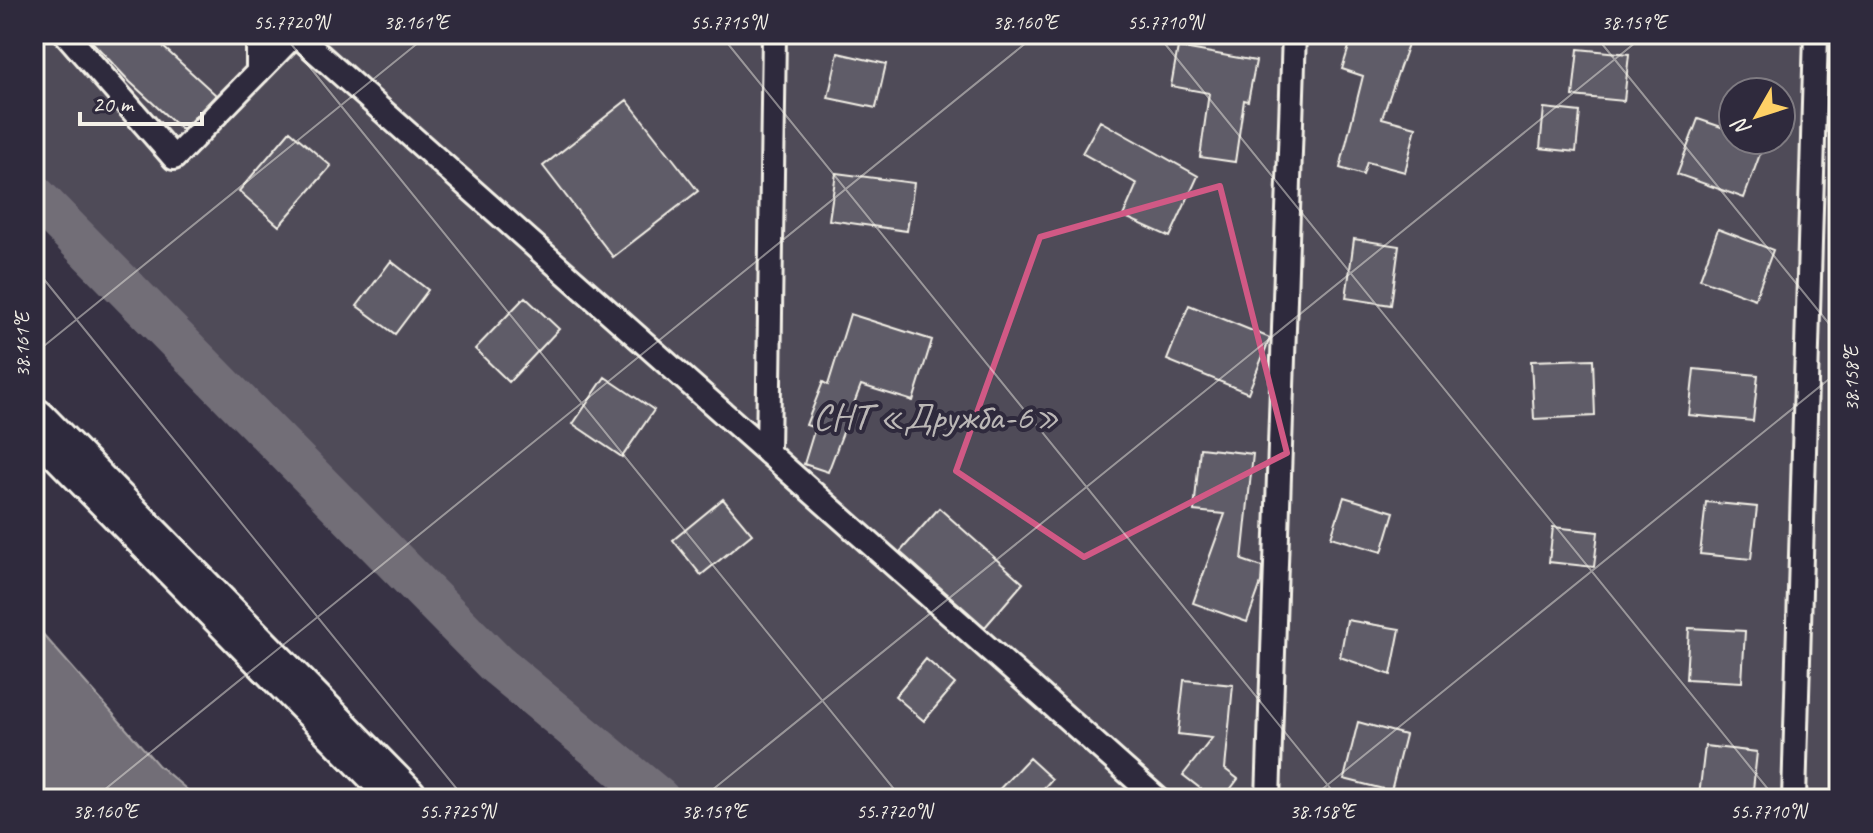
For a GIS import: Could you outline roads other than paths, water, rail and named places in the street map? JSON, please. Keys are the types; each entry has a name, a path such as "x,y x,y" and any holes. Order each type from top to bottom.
{"street":[{"path":"34,421 405,799"}],"lane":[{"path":"66,34 174,158 296,34 1158,799"},
{"path":"258,34 258,72"},
{"path":"768,453 774,34"},
{"path":"1268,799 1294,34"},
{"path":"1794,799 1816,34"}],"waterway":[{"path":"34,195 496,664 659,799"}],"park label":[{"name":"СНТ «Дружба-6»","path":"936,416"}]}
